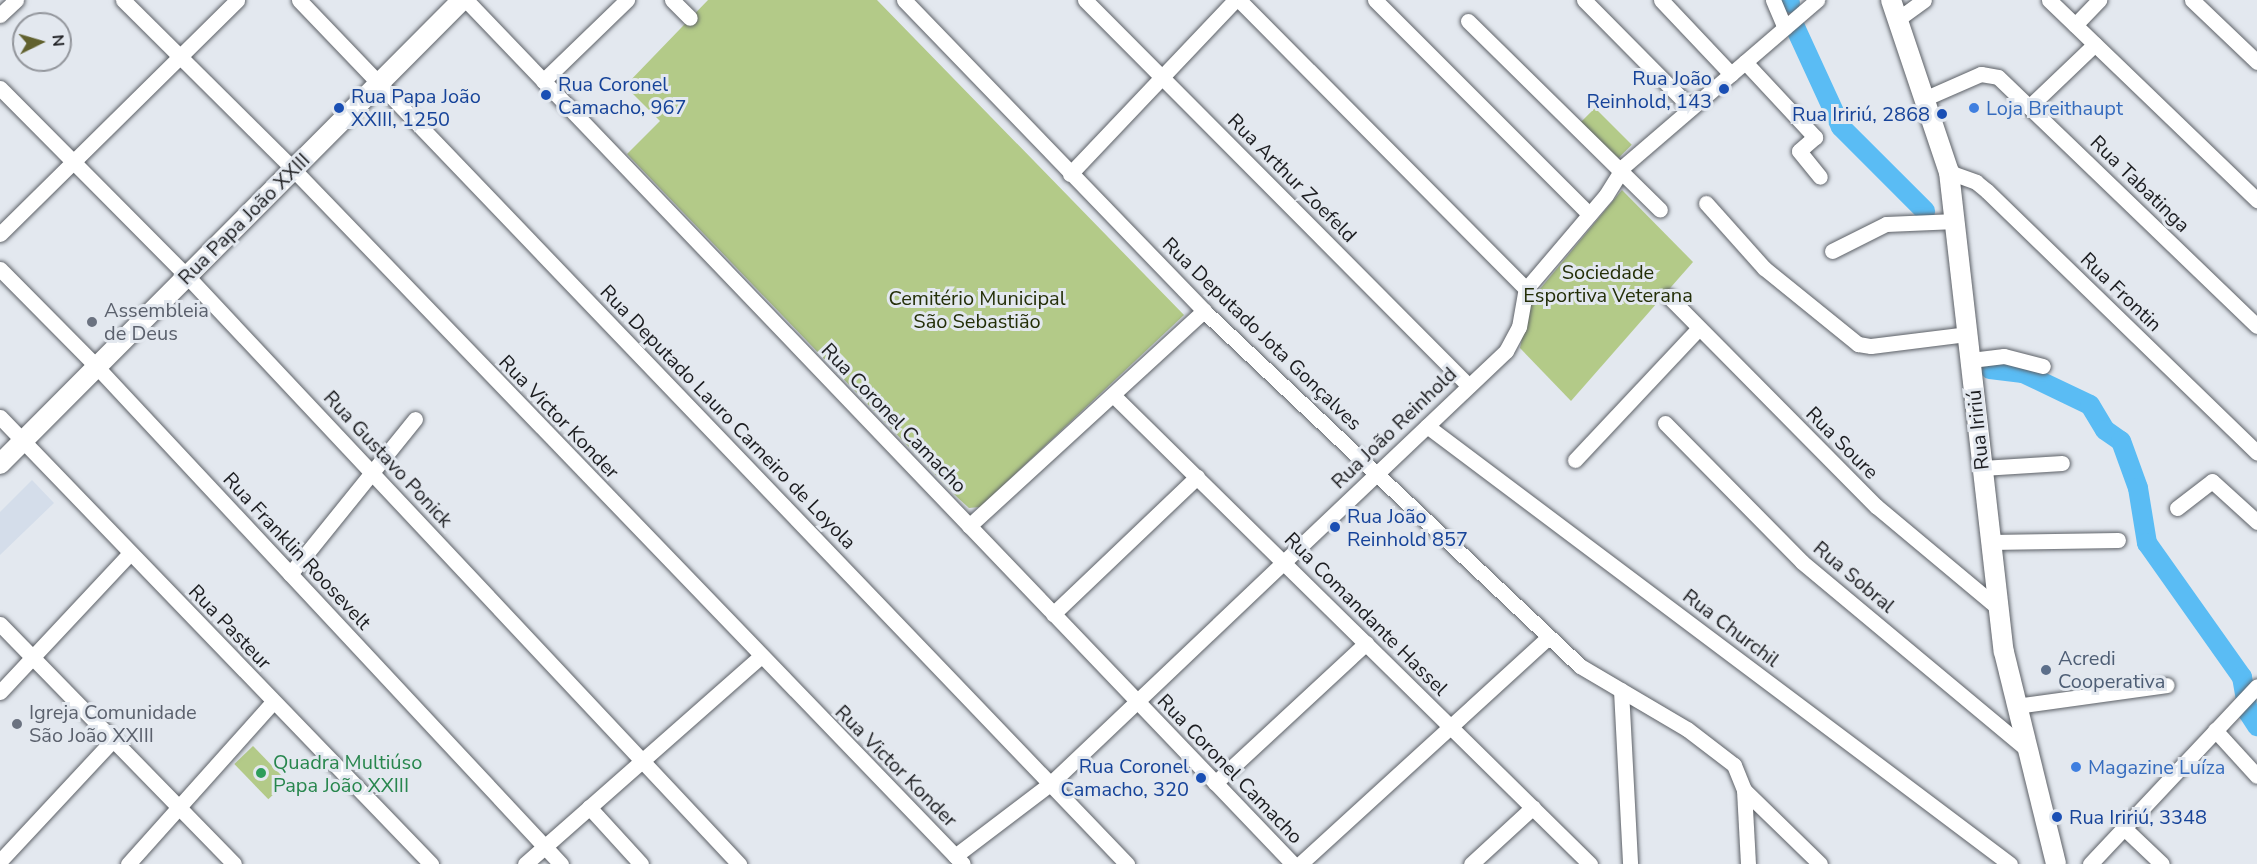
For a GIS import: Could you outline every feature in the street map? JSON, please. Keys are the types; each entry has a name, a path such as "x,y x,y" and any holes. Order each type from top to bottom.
{"main road":[{"name":"Rua Papa João XXIII","path":"0,464 464,0"},
{"name":"Rua Iririú","path":"1891,0 1950,172 1998,607 2016,706 2056,864"}],"street":[{"path":"0,15 16,0"},
{"name":"Rua Victor Konder","path":"123,0 293,169 760,657 959,860"},
{"path":"0,234 237,0"},
{"name":"Rua Deputado Lauro Carneiro de Loyola","path":"298,0 380,82 1127,864"},
{"name":"Rua Coronel Camacho","path":"464,0 1293,864"},
{"path":"543,81 627,0"},
{"path":"672,0 690,18"},
{"name":"Rua Deputado Jota Gonçalves","path":"904,0 1204,311 1549,637 1580,666 1726,758 1740,775 1744,790"},
{"name":"Rua Arthur Zoefeld","path":"1084,0 1469,386"},
{"path":"1070,174 1235,0"},
{"path":"1239,0 1526,288"},
{"path":"1375,0 1589,214"},
{"path":"1584,0 1690,108"},
{"path":"1660,0 1731,74"},
{"path":"1773,0 1792,22"},
{"name":"Rua João Reinhold","path":"959,860 1050,784 1511,344 1526,288 1612,187 1620,171 1817,0"},
{"path":"1898,19 1924,0"},
{"path":"2049,0 2257,200"},
{"path":"2075,25 2099,0"},
{"path":"2192,0 2257,62"},
{"path":"1468,21 1660,210"},
{"path":"2029,107 2095,44"},
{"path":"1745,62 1815,137 1798,152 1820,177"},
{"name":"Rua Tabatinga","path":"1926,98 1987,73 1998,77 2257,326"},
{"name":"Rua Gustavo Ponick","path":"0,88 187,276 739,864"},
{"name":"Rua Frontin","path":"1950,172 1970,179 1987,191 2257,453"},
{"path":"1706,203 1764,268 1858,344 1872,346 1968,334"},
{"path":"1832,251 1886,224 1956,221"},
{"name":"Rua Franklin Roosevelt","path":"0,269 97,367 561,864"},
{"name":"Rua Soure","path":"1668,296 1876,506 1998,607"},
{"path":"969,526 1204,311"},
{"path":"1575,460 1699,328"},
{"path":"1971,360 2004,356 2043,366"},
{"name":"Rua Comandante Hassel","path":"1113,395 1590,864"},
{"name":"Rua Pasteur","path":"0,417 431,864"},
{"path":"290,574 416,419"},
{"name":"Rua Sobral","path":"1665,423 1802,562 2028,750"},
{"name":"Rua Churchil","path":"1427,426 2010,864"},
{"path":"1982,468 2062,463"},
{"path":"1053,614 1197,477"},
{"path":"2177,508 2212,481 2257,522"},
{"path":"1990,542 2118,540"},
{"path":"0,692 130,553"},
{"path":"0,624 234,864"},
{"path":"1300,864 1549,637"},
{"path":"1215,783 1365,643"},
{"path":"525,864 760,657"},
{"path":"2016,706 2167,685"},
{"path":"1621,690 1630,864"},
{"path":"2090,864 2253,690"},
{"path":"128,864 273,702"},
{"path":"2215,730 2257,776"},
{"path":"0,861 113,740"},
{"path":"1744,790 1748,864"},
{"path":"1744,790 1820,864"},
{"path":"589,807 641,864"},
{"path":"1471,864 1533,807"},
{"path":"2124,828 2162,864"}],"shaded area":[{"path":"32,480 54,503 0,555 0,512"}],"green space":[{"name":"Cemitério Municipal São Sebastião","path":"708,0 877,0 1184,315 980,507 969,508 957,497 627,154 660,121 625,86"},
{"path":"1595,108 1632,145 1617,160 1580,123"},
{"name":"Sociedade Esportiva Veterana","path":"1622,190 1693,262 1571,401 1520,348 1530,301"},
{"name":"Quadra Multiúso Papa João XXIII","path":"253,746 287,781 268,799 234,764"}],"waterway":[{"path":"1795,27 1841,127 1925,211"},
{"path":"1990,369 2023,373 2090,405 2105,430 2121,441 2138,488 2147,543 2242,677 2248,712 2257,726"}],"place":[{"name":"Rua João Reinhold, 143","path":"1724,89"},
{"name":"Rua Coronel Camacho, 967","path":"546,95"},
{"name":"Rua Papa João XXIII, 1250","path":"339,108"},
{"name":"Loja Breithaupt","path":"1974,108"},
{"name":"Rua Iririú, 2868","path":"1942,114"},
{"name":"Assembleia de Deus","path":"92,322"},
{"name":"Rua João Reinhold 857","path":"1335,527"},
{"name":"Acredi Cooperativa","path":"2046,670"},
{"name":"Igreja Comunidade São João XXIII","path":"17,724"},
{"name":"Magazine Luíza","path":"2076,767"},
{"name":"Quadra Multiúso Papa João XXIII","path":"261,773"},
{"name":"Rua Coronel Camacho, 320","path":"1201,778"},
{"name":"Rua Iririú, 3348","path":"2057,817"}]}
